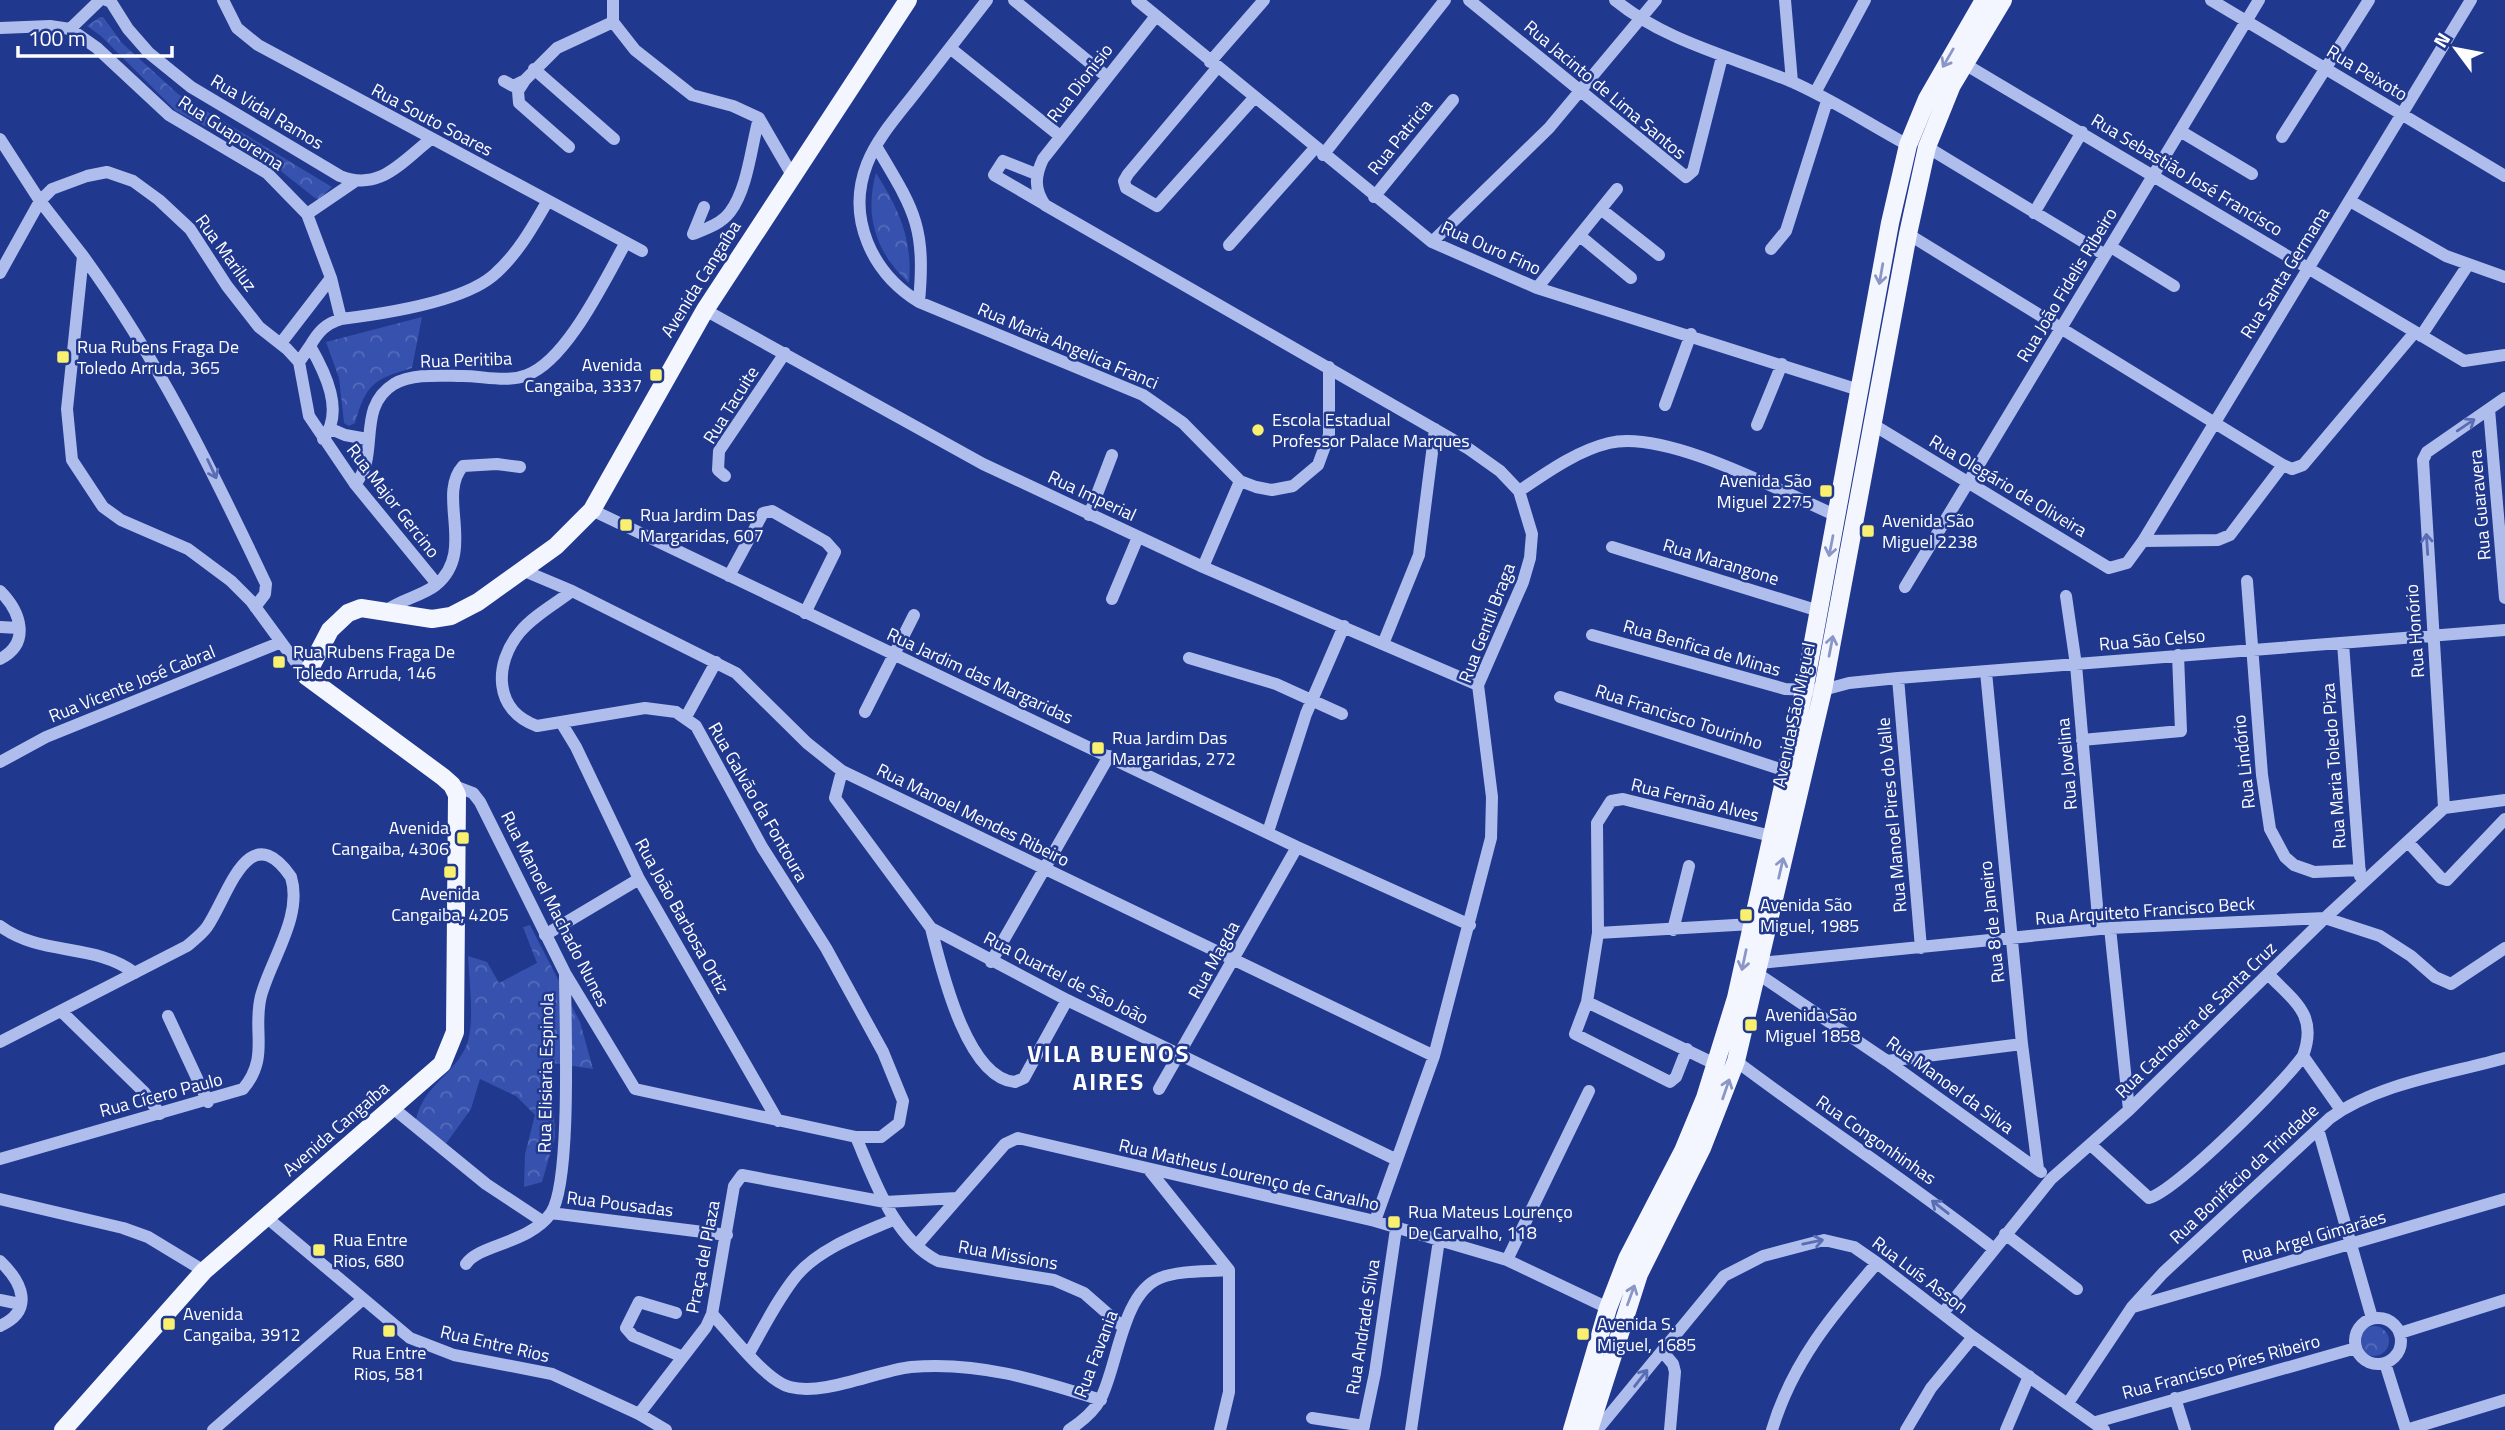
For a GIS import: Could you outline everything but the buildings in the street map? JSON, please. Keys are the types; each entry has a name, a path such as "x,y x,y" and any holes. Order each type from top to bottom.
{"main road":[{"name":"Avenida Cangaíba","path":"306,676 330,630 340,618 361,608 432,619 451,616 478,602 556,547 592,510 705,310 908,0"},
{"name":"Avenida São Miguel","path":"1572,1430 1608,1308 1650,1211 1683,1151 1717,1065 1752,924 1804,691 1858,390 1908,145 1945,62 1984,0"},
{"name":"Avenida São Miguel","path":"1589,1430 1639,1274 1702,1148 1736,1060 1822,690 1908,234 1927,147 1963,63 2003,0"},
{"path":"306,676 452,785"},
{"name":"Avenida Cangaíba","path":"63,1430 204,1271 442,1063 455,1032 454,872 458,804 452,785"}],"street":[{"name":"Rua Souto Soares","path":"223,0 237,28 258,45 642,251"},
{"path":"613,0 613,22 635,50 678,87 759,118 792,176"},
{"path":"919,302 922,267 919,227 905,194 876,146 987,0"},
{"path":"1014,0 1106,76"},
{"name":"Rua Ouro Fino","path":"1137,0 1432,242 1537,288 1631,320 1691,334 1858,390"},
{"path":"1254,98 1157,206 1126,188 1124,181 1128,174 1264,0"},
{"path":"1229,245 1319,151 1445,0"},
{"name":"Rua Jacinto de Lima Santos","path":"1469,0 1681,176 1688,177 1693,171 1722,57"},
{"path":"1615,0 1640,20 1722,57 1792,82 1908,145"},
{"path":"1432,242 1501,177 1581,92 1656,0"},
{"path":"1785,0 1792,82"},
{"path":"1815,93 1866,0"},
{"name":"Rua Peixoto","path":"2211,0 2505,176"},
{"name":"Rua João Fidelis Ribeiro","path":"1905,587 2259,0"},
{"path":"2282,137 2370,0"},
{"name":"Rua Santa Germana","path":"2127,563 2144,541 2471,0"},
{"path":"0,28 50,26 70,29 107,1"},
{"name":"Rua Vidal Ramos","path":"107,1 149,53 191,87 354,182"},
{"name":"Rua Dionisio","path":"1036,174 1060,136 1156,16"},
{"path":"569,147 519,103 518,91 534,69 565,42 613,22"},
{"name":"Rua Guaporema","path":"70,29 97,48 169,114 267,173 307,215 331,278 341,319"},
{"path":"950,48 1060,136"},
{"name":"Rua Sebastião José Francisco","path":"1963,63 2464,361 2505,355"},
{"path":"534,69 614,139"},
{"path":"504,81 513,86 525,80"},
{"name":"Rua Patricia","path":"1374,197 1452,100"},
{"path":"1771,249 1786,231 1827,101"},
{"path":"704,207 693,234 716,224 730,211 744,177 759,118"},
{"path":"2180,131 2252,174"},
{"path":"2034,213 2082,132"},
{"path":"0,139 40,201 83,256 181,408 266,584 265,594 255,607"},
{"path":"307,215 354,182 370,183 386,174 431,139"},
{"name":"Rua Maria Angelica Franci","path":"876,146 860,190 860,219 873,258 897,288 919,302 1143,396 1183,422 1240,481"},
{"path":"1927,147 2034,213 2174,286"},
{"name":"Rua Gentil Braga","path":"1036,174 1003,161 994,175 1435,429 1500,471 1519,491 1532,534 1530,558 1523,582 1478,685 1493,818 1470,925 1434,1056 1395,1159 1375,1222"},
{"name":"Rua Mariluz","path":"40,201 52,189 87,176 107,172 133,181 159,200 190,229 252,319 299,362"},
{"path":"1036,174 1039,196 1045,205"},
{"path":"1537,288 1617,189"},
{"path":"0,273 40,201"},
{"path":"2350,201 2432,249 2468,265 2505,276"},
{"path":"367,439 327,434 305,407 299,362 324,327 341,319 406,307 456,294 481,284 495,275 522,244 547,202"},
{"path":"1602,210 1659,255"},
{"path":"1908,234 2292,469 2303,465 2418,334 2468,265"},
{"path":"1580,236 1630,278"},
{"name":"Rua Peritiba","path":"355,484 366,467 367,439 375,405 395,384 428,376 505,379 526,375 540,368 554,356 571,333 625,244"},
{"path":"83,256 67,409 72,460 103,507 121,520 188,549 232,581 255,607 306,676"},
{"path":"281,343 331,278"},
{"name":"Rua Imperial","path":"705,310 983,464 1203,567 1478,685"},
{"path":"1665,405 1691,334"},
{"path":"310,346 329,388 327,434"},
{"name":"Rua Tacuite","path":"725,476 719,470 719,451 785,353"},
{"path":"1756,425 1782,364"},
{"path":"1203,567 1240,481 1272,490 1293,486 1318,465 1329,435 1329,367"},
{"path":"2489,409 2505,398"},
{"name":"Rua Honório","path":"2444,808 2423,460 2427,452 2489,409"},
{"name":"Rua Guaravera","path":"2489,409 2505,598"},
{"name":"Rua Olegário de Oliveira","path":"1872,424 2109,568 2127,563"},
{"path":"1383,644 1419,555 1435,429"},
{"name":"Rua Major Gercino","path":"327,434 355,484 437,584"},
{"path":"1519,491 1589,450 1609,443 1645,442 1687,452 1837,516"},
{"path":"1089,515 1112,456"},
{"path":"387,610 400,600 437,584 454,557 457,535 453,484 456,474 463,466 472,464 520,467"},
{"path":"2144,541 2218,540 2230,535 2283,465"},
{"name":"Rua Jardim das Margaridas","path":"592,510 1297,847 1470,925"},
{"path":"729,576 764,513 772,511 825,542 835,552 805,613"},
{"path":"1112,599 1138,537"},
{"name":"Rua Marangone","path":"1612,547 1819,611"},
{"name":"Rua Manoel Mendes Ribeiro","path":"522,570 572,591 716,662 747,681 807,743 842,771 1434,1056"},
{"name":"Rua Lindório","path":"2247,581 2263,788 2270,829 2294,866 2305,870 2360,870"},
{"path":"0,591 12,604 19,628 19,641 14,652 0,659"},
{"name":"Rua Galvão da Fontoura","path":"572,591 521,630 507,650 502,690 510,708 520,720 537,726 562,724 615,711 645,708 676,712 696,726 767,857 844,978 898,1088 903,1101 899,1123 881,1137 856,1137"},
{"name":"Rua Jovelina","path":"2066,596 2076,665 2104,929 2129,1110"},
{"path":"865,712 914,615"},
{"path":"0,626 19,628"},
{"path":"1268,832 1311,701 1344,626"},
{"name":"Rua São Celso","path":"1804,691 1898,678 2505,630"},
{"name":"Rua Benfica de Minas","path":"1592,635 1759,683 1804,691"},
{"name":"Rua Vicente José Cabral","path":"0,762 46,737 279,643"},
{"name":"Rua Maria Toledo Piza","path":"2343,643 2361,887"},
{"path":"2082,740 2181,731 2178,655"},
{"path":"1189,657 1276,684 1342,714"},
{"path":"686,717 716,662"},
{"name":"Rua 8 de Janeiro","path":"1986,672 2022,1044 2038,1169"},
{"name":"Rua Manoel Pires do Valle","path":"1898,678 1921,948"},
{"name":"Rua Francisco Tourinho","path":"1560,697 1786,771"},
{"name":"Rua João Barbosa Ortiz","path":"562,724 576,747 639,879 778,1121"},
{"path":"991,962 1109,756"},
{"name":"Rua Quartel de São João","path":"842,771 835,798 931,928 1067,1000 1395,1159"},
{"name":"Rua Manoel Machado Nunes","path":"452,785 473,793 480,802 565,973 635,1089 856,1137"},
{"path":"2444,808 2505,800"},
{"name":"Rua Fernão Alves","path":"1598,933 1597,823 1611,801 1631,801 1771,836"},
{"name":"Rua Manoel Machado Nunes","path":"458,804 480,802"},
{"name":"Rua Cachoeira de Santa Cruz","path":"1943,1312 2051,1179 2129,1110 2325,918 2444,808"},
{"path":"2408,842 2441,878 2447,880 2505,819"},
{"name":"Rua Magda","path":"1159,1089 1297,847"},
{"name":"Rua Cícero Paulo","path":"0,1042 135,973 198,937 207,927 240,867 248,859 258,854 271,856 291,877 293,905 261,995 261,1048 257,1065 243,1089 208,1102 115,1124 0,1159"},
{"path":"1673,930 1689,866"},
{"path":"545,935 639,879"},
{"name":"Rua Arquiteto Francisco Beck","path":"1759,968 2011,937 2104,929 2325,918 2362,928 2387,940 2444,983 2461,979 2505,948"},
{"path":"1687,1049 1676,1077 1665,1081 1576,1036 1575,1028 1587,1002 1598,933 1752,924"},
{"path":"0,926 35,943 102,954 120,961 135,973"},
{"path":"931,928 955,1013 983,1060 1000,1078 1015,1082 1024,1078 1067,1000"},
{"name":"Rua Manoel da Silva","path":"1759,968 2051,1179"},
{"name":"Rua Elisiaria Espinola","path":"547,1217 564,1156 565,973"},
{"path":"2091,1145 2140,1193 2149,1198 2158,1196 2185,1175 2303,1056 2308,1042 2307,1019 2300,1006 2269,975"},
{"path":"1587,1002 1717,1065"},
{"path":"61,1011 144,1092 160,1114"},
{"path":"167,1016 208,1102"},
{"path":"1886,1061 2022,1044"},
{"path":"2303,1056 2342,1110"},
{"name":"Rua Bonifácio da Trindade","path":"2068,1402 2132,1307 2164,1273 2318,1129 2342,1110 2399,1088 2505,1058"},
{"name":"Rua Congonhinhas","path":"1736,1060 1848,1144 1917,1188 1994,1249"},
{"path":"1507,1260 1589,1091"},
{"path":"393,1108 486,1184 547,1217 530,1233 477,1255 466,1264"},
{"path":"2318,1129 2372,1318"},
{"name":"Rua Missions","path":"856,1137 895,1219 916,1245 938,1261 1027,1273 1070,1286 1084,1293 1124,1328"},
{"name":"Rua Matheus Lourenço de Carvalho","path":"916,1245 1004,1144 1018,1138 1375,1222 1439,1240 1507,1260 1608,1308"},
{"path":"1150,1170 1229,1270 1229,1392 1220,1430"},
{"name":"Praça del Plaza","path":"639,1414 712,1314 734,1186 738,1178 747,1174 885,1202"},
{"path":"885,1202 957,1198"},
{"path":"0,1199 123,1228 148,1237 204,1271"},
{"name":"Rua Argel Gimarães","path":"2132,1307 2505,1199"},
{"name":"Rua Entre Rios","path":"266,1217 410,1338 431,1348 552,1374 639,1414 666,1430"},
{"name":"Rua Pousadas","path":"547,1217 727,1235"},
{"path":"749,1353 782,1296 810,1263 895,1219"},
{"name":"Rua Andrade Silva","path":"1363,1428 1402,1231"},
{"path":"2006,1234 2077,1289"},
{"path":"1411,1430 1439,1240"},
{"name":"Rua Luís Asson","path":"1597,1430 1724,1276 1763,1256 1824,1240 1854,1247 1973,1337 2100,1426"},
{"path":"0,1261 20,1283 20,1304 13,1319 0,1326"},
{"path":"1772,1430 1793,1374 1817,1335 1877,1263"},
{"name":"Rua Favania","path":"1069,1430 1092,1412 1101,1400 1124,1328 1137,1300 1156,1279 1229,1270"},
{"path":"0,1300 20,1304"},
{"path":"213,1430 362,1300"},
{"path":"2400,1333 2505,1300"},
{"name":"Praça del Plaza","path":"676,1313 639,1302 626,1328 633,1336 683,1357"},
{"path":"712,1314 772,1377 790,1387 821,1387 913,1367 963,1367 1015,1374 1101,1400"},
{"path":"2372,1318 2385,1318 2400,1333 2397,1354 2385,1363 2371,1363 2356,1348 2360,1326 2372,1318"},
{"path":"1906,1430 1931,1388 1973,1337"},
{"name":"Rua Francisco Píres Ribeiro","path":"2100,1426 2175,1398 2356,1348"},
{"path":"1662,1351 1673,1364 1675,1372 1670,1430"},
{"path":"2385,1363 2406,1430 2505,1400"},
{"path":"2006,1430 2029,1376"},
{"path":"2175,1398 2185,1430"},
{"path":"1312,1418 1363,1428"}],"green space":[{"path":"103,17 122,43 178,94 332,187 319,199 315,198 263,157 176,111 101,36 87,26"},
{"path":"876,173 903,225 909,253 909,283 888,259 876,233 871,204"},
{"path":"422,317 412,368 373,385 363,400 355,423 349,426 344,423 339,378 326,342"},
{"path":"530,925 580,1022 593,1069 552,1063 555,1137 542,1182 524,1187 525,1154 535,1115 516,1096 480,1079 471,1109 445,1145 416,1120 425,1098 462,1055 467,1044 471,1013 468,956 487,962 499,983 537,963 523,927"},
{"path":"2374,1326 2380,1327 2388,1335 2388,1347 2380,1355 2374,1356 2368,1355 2360,1347 2359,1341 2360,1335 2368,1327"}],"place":[{"name":"Rua Rubens Fraga De Toledo Arruda, 365","path":"63,357"},
{"name":"Avenida Cangaiba, 3337","path":"656,375"},
{"name":"Escola Estadual Professor Palace Marques","path":"1258,430"},
{"name":"Avenida São Miguel 2275","path":"1826,491"},
{"name":"Rua Jardim Das Margaridas, 607","path":"626,525"},
{"name":"Avenida São Miguel 2238","path":"1868,531"},
{"name":"Rua Rubens Fraga De Toledo Arruda, 146","path":"279,662"},
{"name":"Rua Jardim Das Margaridas, 272","path":"1098,748"},
{"name":"Avenida Cangaiba, 4306","path":"463,838"},
{"name":"Avenida Cangaiba, 4205","path":"450,872"},
{"name":"Avenida São Miguel, 1985","path":"1746,915"},
{"name":"Avenida São Miguel 1858","path":"1751,1025"},
{"name":"Rua Mateus Lourenço De Carvalho, 118","path":"1394,1222"},
{"name":"Rua Entre Rios, 680","path":"319,1250"},
{"name":"Avenida Cangaiba, 3912","path":"169,1324"},
{"name":"Rua Entre Rios, 581","path":"389,1331"},
{"name":"Avenida S. Miguel, 1685","path":"1583,1334"}],"district":[{"name":"VILA BUENOS AIRES","path":"1109,1068"}]}
